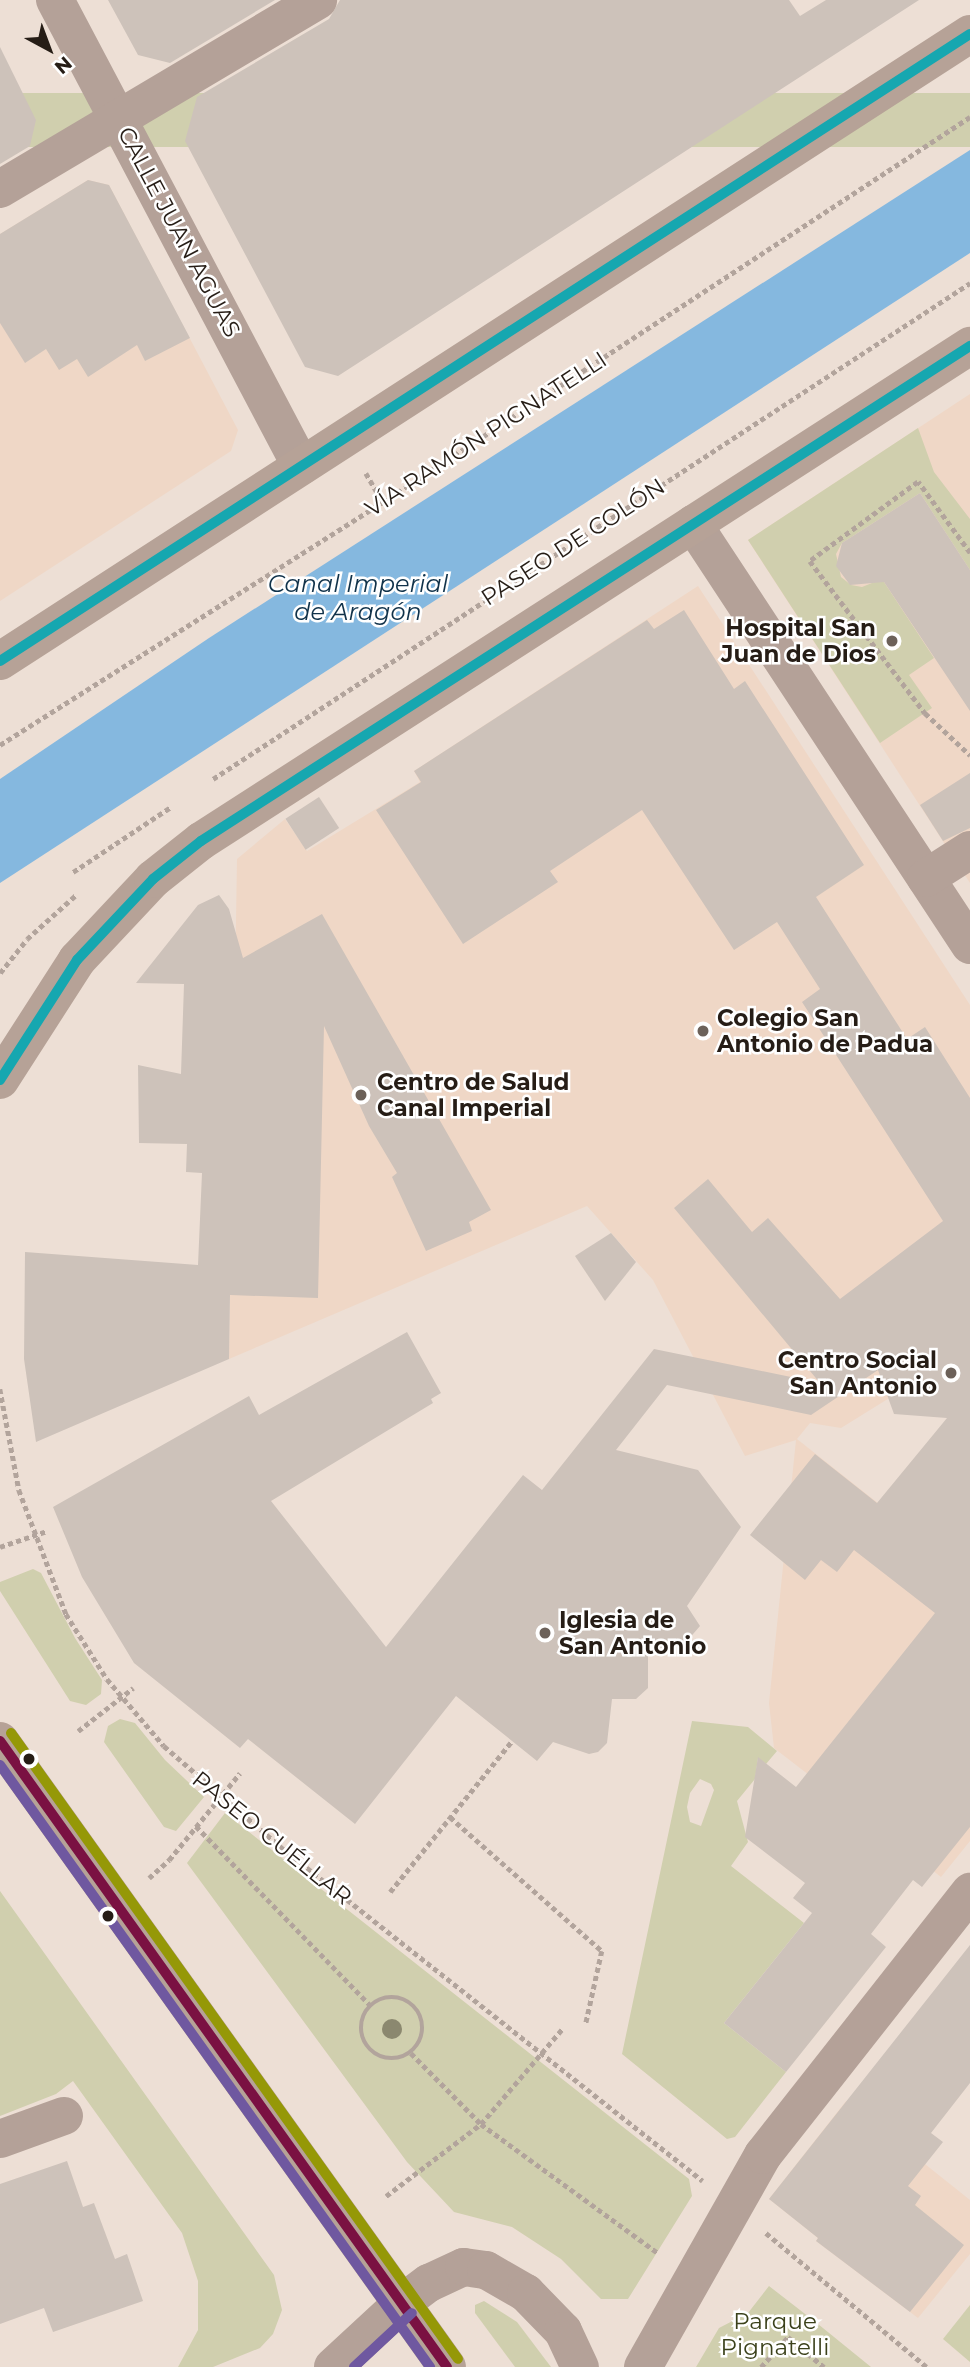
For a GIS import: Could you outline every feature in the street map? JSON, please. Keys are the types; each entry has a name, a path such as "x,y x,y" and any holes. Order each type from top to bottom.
{"main road":[{"path":"0,661 970,34"},
{"path":"0,1080 77,960 153,879 258,803 970,346"},
{"path":"0,1741 447,2367"}],"street":[{"name":"CALLE JUAN AGUAS","path":"55,0 301,466"},
{"path":"0,189 118,116 318,0"},
{"path":"693,524 970,945"},
{"path":"926,878 970,850"},
{"path":"643,2367 763,2155 970,1892"},
{"path":"0,2139 64,2116"},
{"path":"333,2367 402,2303 448,2272 464,2267 486,2270 526,2293 563,2331 580,2367"}],"path":[{"name":"VÍA RAMÓN PIGNATELLI","path":"0,745 383,502 970,117"},
{"name":"PASEO DE COLÓN","path":"201,788 970,283"},
{"path":"366,473 383,502"},
{"path":"970,553 918,482 810,561 925,713 970,755"},
{"path":"73,872 178,803"},
{"name":"PASEO CUÉLLAR","path":"0,1389 9,1452 35,1535 66,1614 121,1697 183,1766 220,1797 541,2056 696,2176"},
{"path":"0,1547 47,1531"},
{"path":"78,1731 133,1688"},
{"path":"390,1892 512,1741"},
{"path":"116,1903 169,1860 240,1773"},
{"path":"450,1817 602,1951 586,2024"},
{"path":"196,1826 370,2006"},
{"path":"393,1997 413,2004 424,2032 411,2053 385,2059 368,2048 361,2030 370,2006 393,1997"},
{"path":"386,2196 481,2124 562,2029"},
{"path":"411,2053 481,2124 661,2255"},
{"path":"759,2228 927,2367"},
{"path":"761,2367 788,2337 824,2367"}],"shaded area":[{"path":"88,180 109,185 238,430 231,451 0,601 0,234"},
{"name":"Hospital San Juan de Dios","path":"970,394 970,883 748,540"},
{"name":"Colegio San Antonio de Padua","path":"698,586 970,1005 970,1348 841,1428 810,1423 797,1439 970,1576 970,1841 941,1877 774,1748 769,1703 796,1440 745,1456 653,1280 587,1206 229,1359 237,859 285,819 307,851 420,782 414,771"},
{"path":"846,2101 970,2200 970,2254 918,2318 816,2241 818,2238 769,2199"}],"green space":[{"path":"0,93 970,93 970,147 0,147"},
{"path":"918,428 934,472 970,519 970,570 920,493 842,543 836,554 841,577 851,585 862,587 882,579 934,658 909,675 932,708 880,743 748,540"},
{"path":"33,1569 41,1573 75,1638 102,1680 101,1694 86,1705 70,1701 0,1591 0,1582"},
{"path":"120,1719 135,1723 165,1760 204,1797 176,1831 164,1827 104,1742 108,1726"},
{"path":"692,1721 748,1727 777,1751 766,1764 758,1758 755,1779 737,1801 748,1842 731,1866 804,1923 724,2023 786,2072 735,2137 727,2139 622,2054","holes":["700,1779 711,1784 714,1790 701,1826 690,1822 687,1807 690,1793"]},
{"path":"225,1813 689,2179 692,2196 628,2299 601,2299 561,2259 512,2227 454,2212 407,2162 187,1863"},
{"path":"0,1891 274,2275 282,2310 273,2334 260,2348 213,2367 178,2367 198,2330 198,2281 182,2233 73,2081 56,2094 0,2116"},
{"name":"Parque Pignatelli","path":"769,2286 871,2367 696,2367 719,2328 748,2313"},
{"path":"484,2301 517,2322 551,2367 515,2367 475,2313 475,2305"},
{"path":"970,2305 970,2362 943,2339"}],"water":[{"name":"Canal Imperial de Aragón","path":"970,150 970,253 0,883 0,779 209,638"}],"building":[{"path":"108,0 275,0 170,63 138,55"},
{"path":"340,0 789,0 800,16 826,0 919,0 338,376 305,367 185,141 197,97 329,19"},
{"path":"0,47 36,120 30,146 0,164"},
{"path":"88,180 109,185 190,338 145,361 137,345 88,377 77,359 59,370 46,349 25,363 0,323 0,234"},
{"path":"920,493 970,570 970,711 884,582 850,585 836,566 842,543"},
{"path":"684,610 734,689 745,681 864,865 816,897 907,1039 925,1027 970,1098 970,1827 922,1887 913,1880 871,1934 886,1947 786,2072 724,2023 812,1913 793,1898 805,1883 745,1837 758,1757 796,1787 935,1613 854,1550 837,1572 821,1560 805,1580 750,1535 815,1454 877,1503 947,1418 894,1414 878,1370 811,1415 667,1385 616,1450 698,1470 741,1527 687,1606 700,1626 687,1641 648,1652 648,1688 636,1699 612,1699 607,1743 598,1752 589,1754 553,1742 537,1761 456,1696 355,1824 248,1739 240,1748 134,1663 82,1577 53,1507 249,1396 259,1415 407,1332 441,1393 431,1399 433,1403 271,1501 386,1647 523,1475 542,1490 654,1349 820,1383 674,1208 708,1179 752,1232 768,1218 840,1299 943,1221 802,1002 820,989 777,922 734,950 642,810 550,871 558,882 463,944 376,810 421,782 414,771 647,620 654,629"},
{"path":"970,773 970,828 943,841 920,805"},
{"path":"319,797 339,828 306,850 285,819"},
{"path":"219,895 229,909 243,958 322,914 491,1210 469,1222 472,1231 426,1251 392,1177 397,1173 369,1126 324,1026 318,1298 230,1295 229,1359 36,1442 24,1359 25,1252 198,1265 202,1173 186,1172 187,1144 139,1143 138,1065 181,1074 184,984 136,983 198,905"},
{"path":"611,1233 636,1262 605,1301 575,1256"},
{"path":"970,1945 970,2083 931,2133 943,2142 908,2186 921,2196 915,2205 964,2245 910,2312 816,2241 818,2238 769,2199"},
{"path":"67,2161 83,2207 94,2203 115,2259 127,2254 143,2301 53,2332 44,2308 0,2324 0,2184"}],"transit line":[{"path":"0,661 970,34"},
{"path":"0,1080 77,960 153,879 201,841 970,346"},
{"path":"11,1733 458,2359"},
{"path":"0,1741 447,2367"},
{"path":"0,1765 430,2367"},
{"path":"354,2367 412,2313"}],"place":[{"name":"Hospital San Juan de Dios","path":"892,641"},
{"name":"Colegio San Antonio de Padua","path":"703,1031"},
{"name":"Centro de Salud Canal Imperial","path":"361,1095"},
{"name":"Centro Social San Antonio","path":"951,1373"},
{"name":"Iglesia de San Antonio","path":"545,1633"}]}
